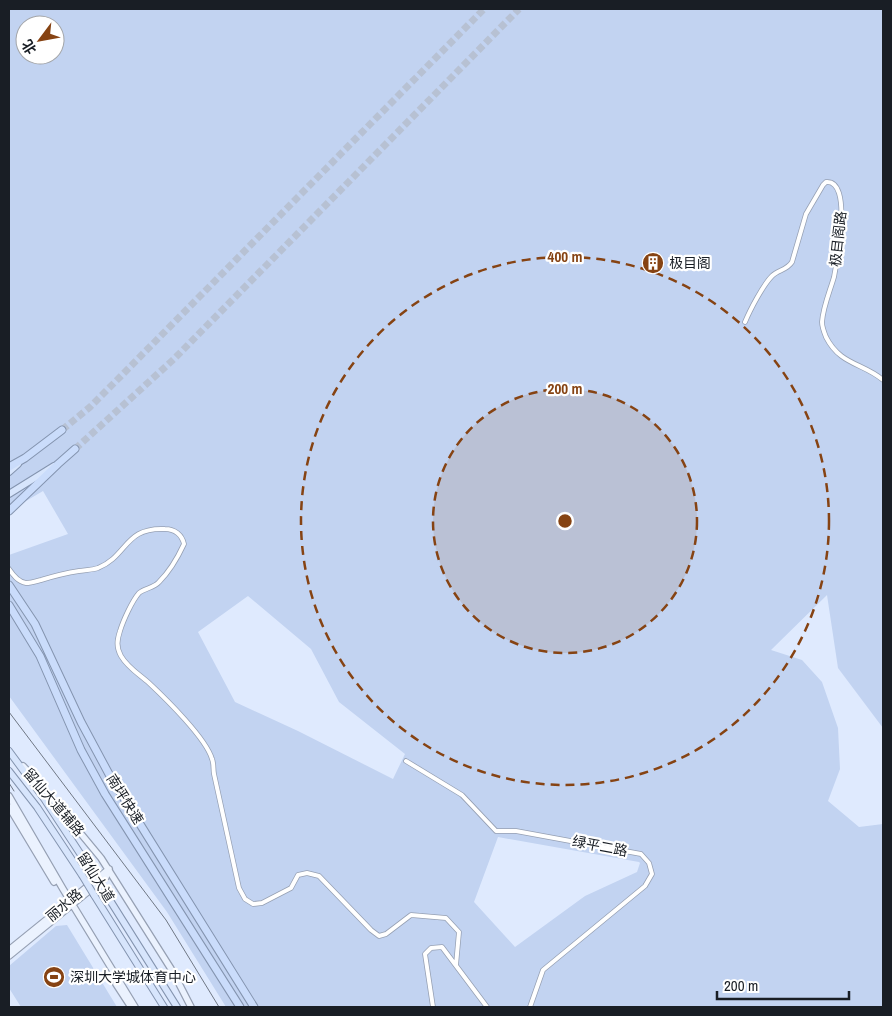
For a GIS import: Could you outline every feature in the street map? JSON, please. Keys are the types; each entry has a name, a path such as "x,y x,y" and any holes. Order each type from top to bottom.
{"highway":[{"path":"9,467 25,458 62,430"},
{"path":"9,511 75,449"},
{"name":"南坪快速","path":"9,585 39,632 88,736 110,776 254,1007"},
{"name":"南坪快速","path":"9,605 40,656 81,750 101,787 240,1007"}],"main road":[{"path":"9,472 25,458"},
{"path":"9,494 58,464"},
{"name":"留仙大道","path":"9,752 45,800 177,1007"},
{"name":"留仙大道辅路","path":"9,752 46,790 90,843 173,972 190,1007"},
{"name":"留仙大道","path":"9,771 37,807 82,875 164,1007"},
{"path":"9,796 131,1007"},
{"path":"9,807 60,891 70,903 135,1007"},
{"name":"丽水路","path":"9,950 106,877 108,869"},
{"name":"丽水路","path":"9,956 70,903"}],"street":[{"name":"极目阁路","path":"745,322 748,313 772,276 792,262 806,214 823,185 826,182 833,182 837,186 841,197 842,214 834,275 823,318 823,329 830,343 845,359 883,380"},
{"path":"9,569 18,580 29,583 54,576 98,568 115,556 139,532 170,529 182,537 184,544 163,578 157,584 140,593 133,601 120,629 116,643 129,667 150,684 188,723 206,747 212,759 238,888 245,900 252,904 262,903 291,888 298,875 307,873 319,876 379,936 386,934 411,915 446,918 459,932 456,965"},
{"name":"绿平二路","path":"406,761 462,795 496,831 516,831 623,849 641,854 649,862 652,874 646,886 543,970 530,1007"},
{"path":"433,1007 425,954 431,948 442,947 487,1007"}],"shaded area":[{"path":"9,9 883,9 883,728 838,668 827,595 771,650 802,660 822,682 838,728 840,769 828,801 859,827 883,824 883,1007 226,1007 167,912 9,696 9,555 68,534 43,491 9,511","holes":["248,596 311,649 339,702 405,754 393,779 298,731 235,702 198,632","498,837 639,862 640,863 637,872 585,896 515,947 474,902"]},
{"name":"深圳大学城体育中心","path":"67,925 117,1007 21,1007 9,988 9,966 56,926"}],"tunnel":[{"path":"62,430 90,407 484,9"},
{"path":"75,449 174,359 519,9"}],"railway":[{"path":"9,712 166,920 219,1007"},
{"path":"9,783 14,791"}],"place":[{"name":"极目阁","path":"653,263"},
{"name":"深圳大学城体育中心","path":"54,977"}]}
